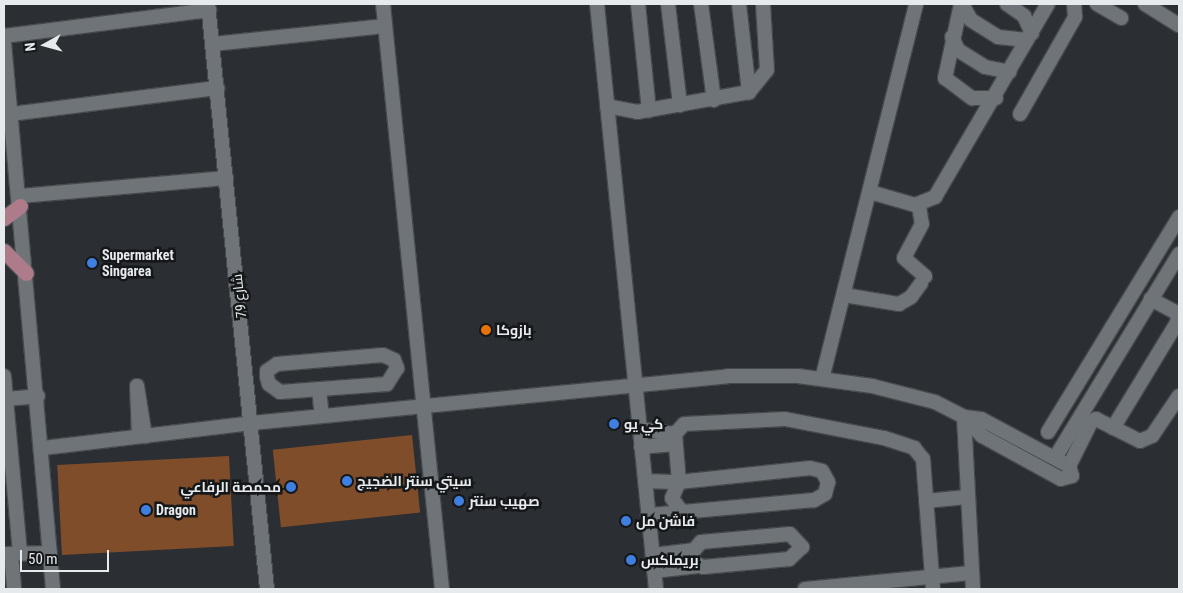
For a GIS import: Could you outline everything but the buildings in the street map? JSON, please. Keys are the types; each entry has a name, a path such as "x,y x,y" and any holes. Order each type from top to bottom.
{"main road":[{"path":"4,218 20,201"},
{"path":"4,251 26,273"}],"street":[{"path":"383,4 442,589"},
{"path":"597,4 656,589"},
{"path":"638,4 649,110"},
{"path":"668,4 680,105"},
{"path":"701,4 714,100"},
{"path":"739,4 749,92"},
{"path":"607,106 621,112 649,110 714,100 749,92 767,70 763,4"},
{"path":"822,378 916,4"},
{"path":"962,4 971,20 998,37 1030,37"},
{"path":"962,4 943,70 947,82 972,98 996,98"},
{"path":"1007,4 1024,16 1030,37"},
{"path":"870,192 918,206 935,197 996,98 1048,4"},
{"path":"1020,114 1075,17 1074,4"},
{"path":"1097,4 1121,18"},
{"path":"1145,4 1179,25"},
{"path":"4,36 209,7"},
{"name":"شارع 79","path":"209,7 252,422 267,589"},
{"path":"213,44 385,26"},
{"path":"952,37 958,50 986,67 1010,72"},
{"path":"4,42 9,123 20,201 43,448 53,589"},
{"path":"9,123 217,88"},
{"path":"20,201 226,178"},
{"path":"844,295 899,304 911,297 923,280 904,258 922,224 918,206"},
{"path":"1048,432 1179,218"},
{"path":"1055,458 1179,254"},
{"path":"1113,428 1178,321 1178,314 1151,299"},
{"path":"383,355 394,360 397,368 386,384 319,389 280,392 269,384 268,371 277,364 383,355"},
{"path":"4,376 14,589"},
{"path":"43,448 252,422 423,408 728,376 822,378 914,396 964,417 981,419 1069,466"},
{"path":"319,389 322,416"},
{"path":"6,399 38,396"},
{"path":"964,417 982,436 1061,479 1072,476 1069,466 1091,422 1096,419 1140,441 1152,436 1179,396"},
{"path":"964,417 973,589"},
{"path":"682,512 672,498 679,482 675,439 684,424 751,418 810,421 860,430 918,451 923,459 932,583"},
{"path":"639,430 675,439"},
{"path":"641,447 675,439"},
{"path":"645,481 679,482 810,468 822,472 828,482 825,494 814,500 648,515"},
{"path":"926,501 967,497"},
{"path":"652,555 691,550 701,542 790,534 802,547 789,559 654,571"},
{"path":"691,550 691,560 698,566"},
{"path":"12,557 50,553"},
{"path":"805,589 932,583 971,573"}],"place":[{"name":"Supermarket Singarea","path":"92,263"},
{"name":"بازوكا","path":"486,330"},
{"name":"كي يو","path":"614,424"},
{"name":"سيتي سنتر الضجيج","path":"347,481"},
{"name":"محمصة الرفاعي","path":"291,487"},
{"name":"صهيب سنتر","path":"459,501"},
{"name":"Dragon","path":"146,510"},
{"name":"فاشن مل","path":"626,521"},
{"name":"بريماكس","path":"631,560"}]}
